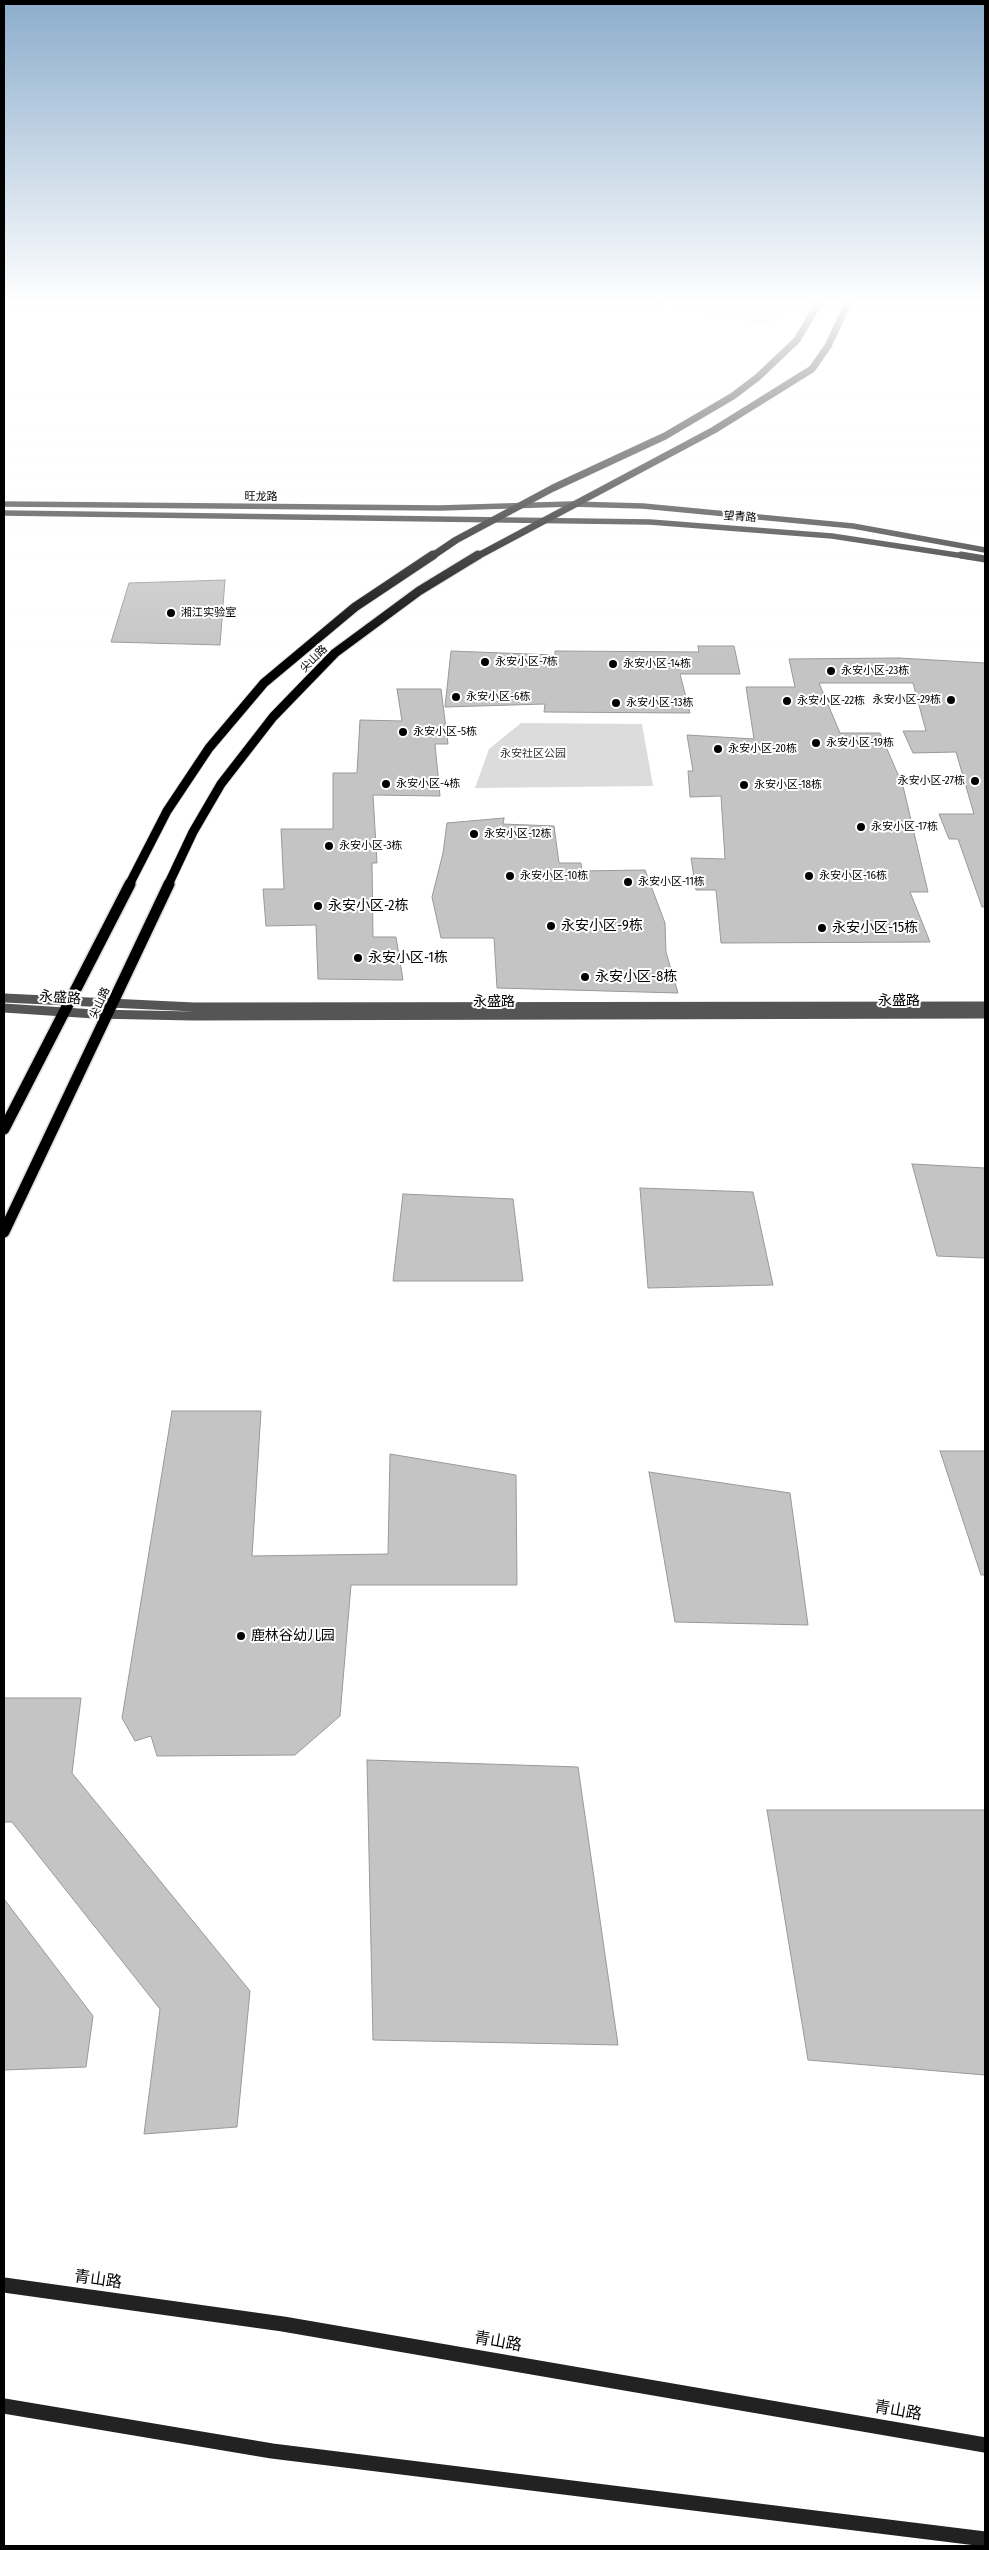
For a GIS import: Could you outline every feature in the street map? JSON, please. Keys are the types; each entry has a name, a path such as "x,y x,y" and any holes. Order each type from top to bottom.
{"main road":[{"name":"尖山路","path":"4,1129 167,811 209,748 247,701 292,658 355,607 456,540 518,506 665,436 692,420"},
{"name":"尖山路","path":"4,1232 193,832 221,784 273,717 335,653 419,591 540,520 730,420"},
{"name":"旺龙路","path":"4,504 440,508 518,506"},
{"name":"望青路","path":"518,506 571,504 643,506 790,519 853,526 985,550"},
{"name":"旺龙路","path":"4,513 491,520"},
{"name":"望青路","path":"491,520 650,522 761,529 880,542 985,559"},
{"name":"青山路","path":"4,2286 284,2324 985,2445"},
{"path":"4,2406 272,2451 985,2539"}],"street":[{"name":"永盛路","path":"4,998 194,1007 985,1006"},
{"name":"永盛路","path":"4,1008 107,1014 193,1016 985,1014"}],"green space":[{"name":"永安社区公园","path":"521,723 642,724 653,786 475,788 489,749"}],"building":[{"name":"湘江实验室","path":"225,580 220,645 111,642 129,583"},
{"path":"698,646 734,646 740,674 680,674 690,713 544,712 545,704 445,707 451,651 555,655 555,651 699,652"},
{"path":"899,658 985,663 985,907 982,907 958,839 949,839 939,814 974,814 956,752 913,753 903,731 926,731 913,683 819,683 840,733 880,733 903,786 928,892 910,892 930,942 721,943 716,890 696,890 691,858 725,859 721,796 690,797 688,771 693,771 687,735 754,739 746,687 795,687 789,659"},
{"path":"397,689 441,689 448,744 435,744 440,796 373,795 377,863 372,863 373,937 396,937 403,980 318,979 316,925 266,926 263,889 284,889 281,829 333,829 333,773 357,773 360,720 402,721"},
{"path":"504,818 503,824 554,826 559,863 581,863 582,871 645,870 665,923 666,952 678,993 497,988 494,938 441,938 432,897 443,853 447,823"},
{"path":"912,1164 985,1168 985,1258 937,1256"},
{"path":"640,1188 753,1192 773,1285 648,1288"},
{"path":"403,1194 513,1199 523,1281 393,1281"},
{"name":"鹿林谷幼儿园","path":"172,1411 261,1411 252,1556 388,1554 390,1454 516,1475 517,1585 351,1585 340,1716 295,1755 157,1756 151,1736 135,1741 122,1718"},
{"path":"940,1451 985,1451 985,1575 981,1575"},
{"path":"649,1472 790,1493 808,1625 675,1622"},
{"path":"4,1698 81,1698 72,1773 250,1991 237,2127 144,2134 160,2009 12,1822 4,1822"},
{"path":"367,1760 578,1767 618,2045 373,2040"},
{"path":"767,1810 985,1810 985,2075 808,2060"},
{"path":"4,1899 93,2016 86,2067 4,2070"}],"place":[{"name":"湘江实验室","path":"171,613"},
{"name":"永安小区-7栋","path":"485,662"},
{"name":"永安小区-14栋","path":"613,664"},
{"name":"永安小区-23栋","path":"831,671"},
{"name":"永安小区-6栋","path":"456,697"},
{"name":"永安小区-29栋","path":"951,700"},
{"name":"永安小区-22栋","path":"787,701"},
{"name":"永安小区-13栋","path":"616,703"},
{"name":"永安小区-5栋","path":"403,732"},
{"name":"永安小区-19栋","path":"816,743"},
{"name":"永安小区-20栋","path":"718,749"},
{"name":"永安小区-27栋","path":"975,781"},
{"name":"永安小区-4栋","path":"386,784"},
{"name":"永安小区-18栋","path":"744,785"},
{"name":"永安小区-17栋","path":"861,827"},
{"name":"永安小区-12栋","path":"474,834"},
{"name":"永安小区-3栋","path":"329,846"},
{"name":"永安小区-10栋","path":"510,876"},
{"name":"永安小区-16栋","path":"809,876"},
{"name":"永安小区-11栋","path":"628,882"},
{"name":"永安小区-2栋","path":"318,906"},
{"name":"永安小区-9栋","path":"551,926"},
{"name":"永安小区-15栋","path":"822,928"},
{"name":"永安小区-1栋","path":"358,958"},
{"name":"永安小区-8栋","path":"585,977"},
{"name":"鹿林谷幼儿园","path":"241,1636"}]}
